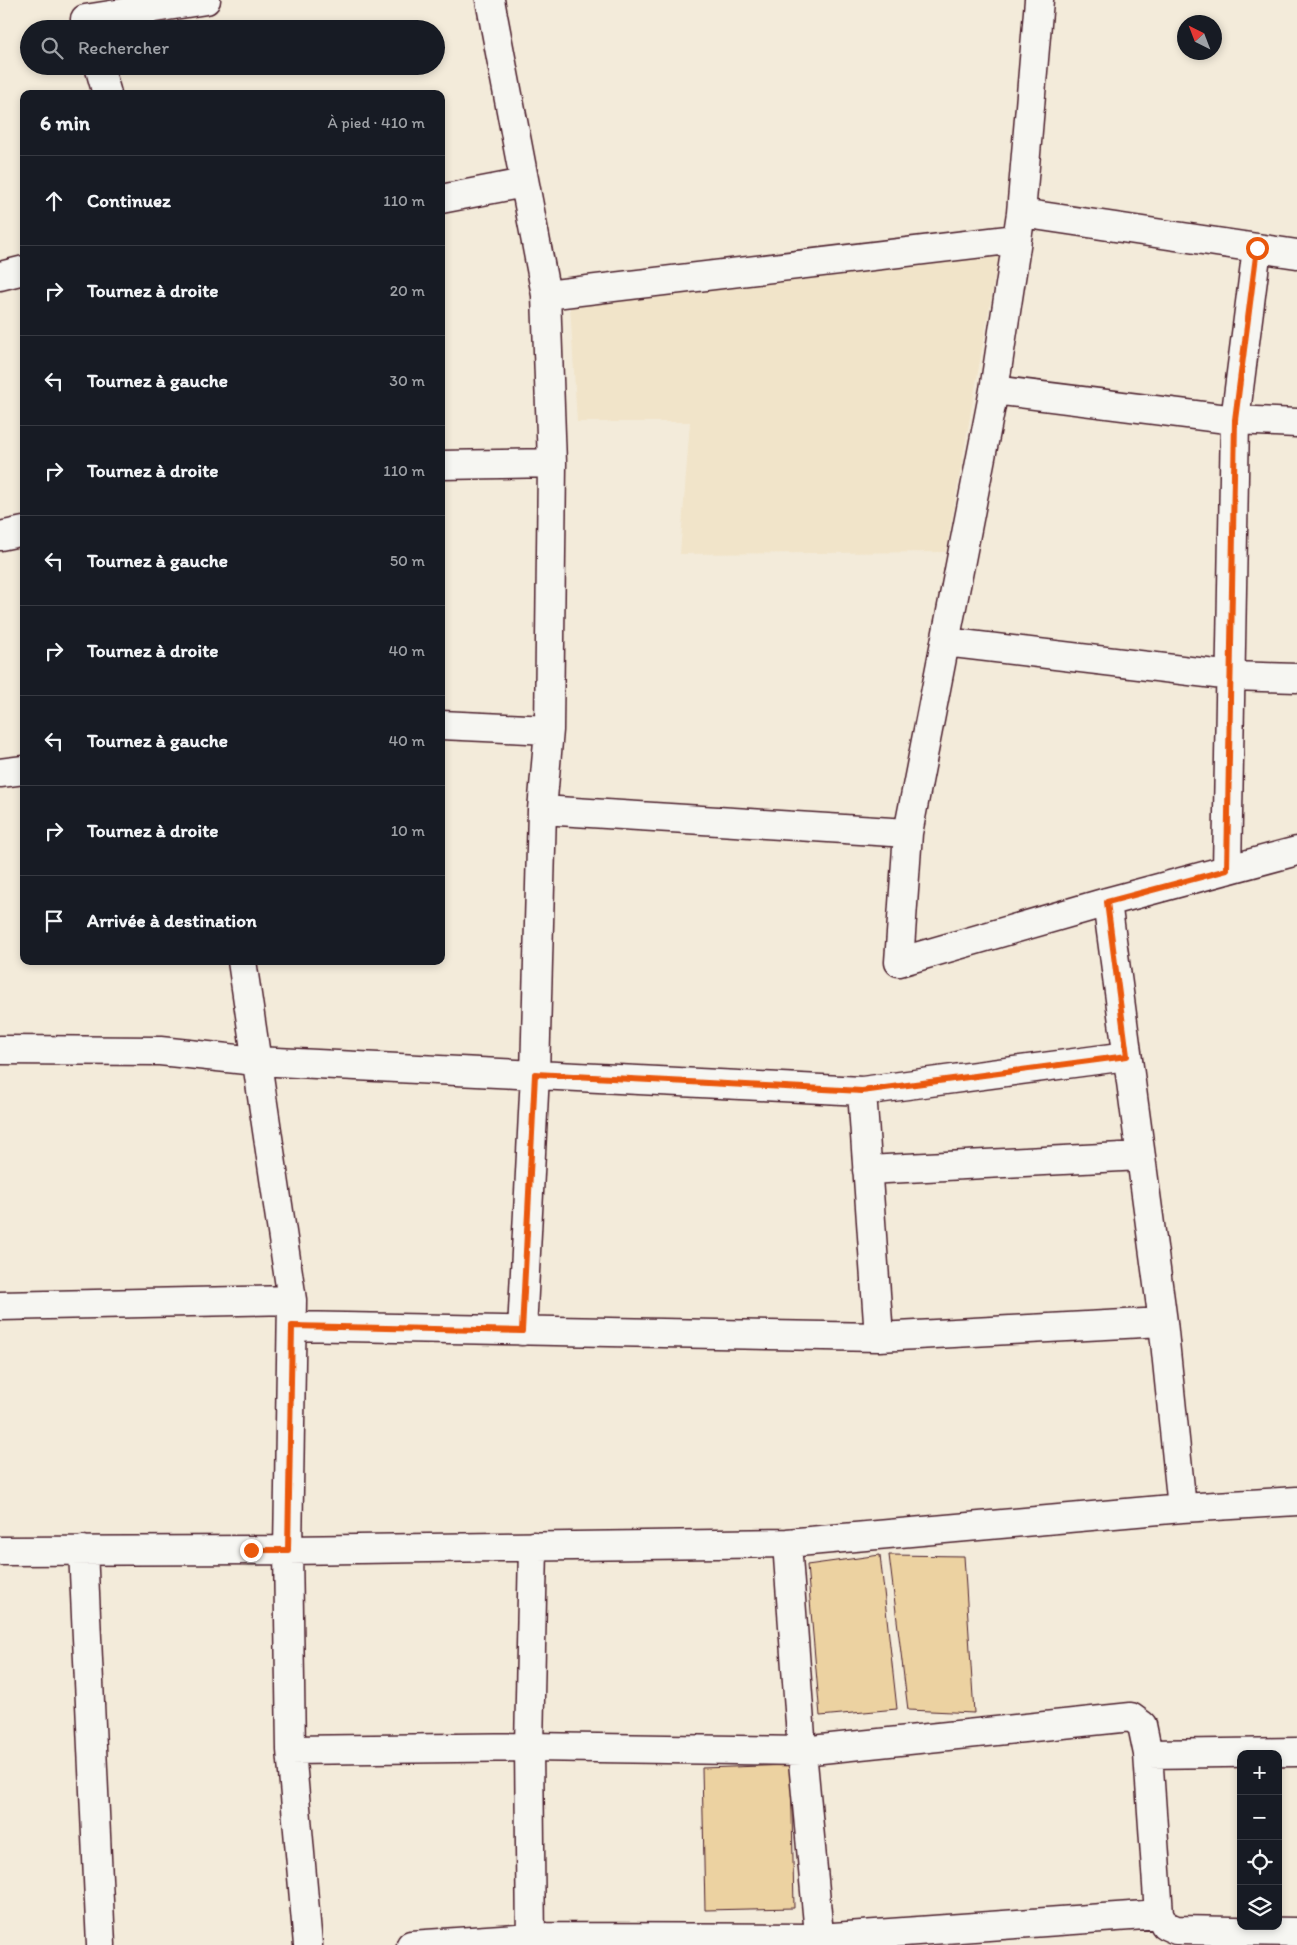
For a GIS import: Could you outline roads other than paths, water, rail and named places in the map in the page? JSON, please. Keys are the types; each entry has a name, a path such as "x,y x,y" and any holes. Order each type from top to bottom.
{"street":[{"path":"85,16 206,0"},
{"path":"490,0 546,295 552,463 549,730 542,810 535,1074 522,1331"},
{"path":"1039,0 1018,226 994,390 908,833 899,962 1297,850"},
{"path":"102,75 106,90"},
{"path":"445,198 524,184"},
{"path":"546,295 1018,226 1257,248 1297,254"},
{"path":"1227,870 1232,676 1235,420 1257,248"},
{"path":"0,276 20,271"},
{"path":"994,390 1235,420 1297,423"},
{"path":"445,465 552,463"},
{"path":"0,536 20,533"},
{"path":"945,642 1232,676 1297,678"},
{"path":"445,725 549,730"},
{"path":"0,773 20,770"},
{"path":"542,810 908,833"},
{"path":"1107,902 1163,1322 1182,1508"},
{"path":"243,965 292,1313 288,1550 291,1750 308,1945"},
{"path":"0,1050 160,1051 256,1061 862,1091 1127,1056"},
{"path":"862,1091 879,1337"},
{"path":"868,1170 1141,1156"},
{"path":"0,1306 292,1313 522,1331 879,1337 1163,1322"},
{"path":"0,1550 288,1550 787,1543 1182,1508 1297,1501"},
{"path":"787,1543 802,1751 820,1942"},
{"path":"531,1941 529,1747 533,1546"},
{"path":"83,1550 101,1945"},
{"path":"291,1750 529,1747 802,1751 1131,1717 1142,1726 1148,1754 1159,1914 1165,1925 1176,1930 1297,1932"},
{"path":"1148,1754 1297,1752"},
{"path":"411,1945 531,1941 820,1942 1159,1914"}]}
